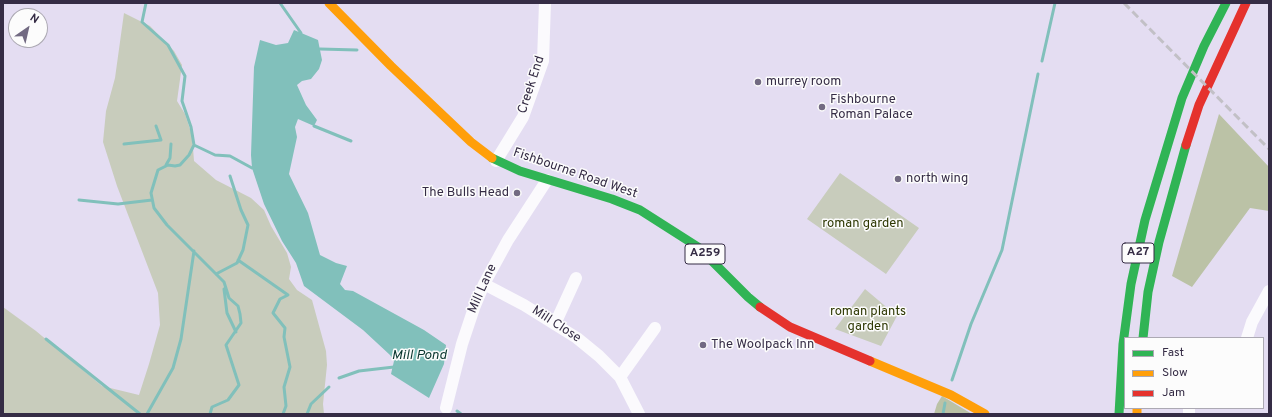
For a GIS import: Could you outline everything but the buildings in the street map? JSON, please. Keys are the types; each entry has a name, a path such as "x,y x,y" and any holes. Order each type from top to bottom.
{"main road":[{"name":"Fishbourne Road West","path":"329,3 471,142 496,161 547,180 612,199 640,210 698,247 748,297 790,327 951,396 985,414"},
{"name":"A27","path":"1120,414 1122,344 1131,284 1145,220 1162,157 1182,98 1204,46 1226,3"},
{"name":"A27","path":"1143,337 1148,292 1178,168 1199,105 1222,52 1246,3"}],"street":[{"name":"Creek End","path":"496,161 523,117 543,61 546,26 545,3"},
{"name":"Mill Lane","path":"446,408 462,344 484,284 508,240 547,180"},
{"path":"555,324 576,278"},
{"name":"Mill Close","path":"484,284 524,305 577,338 620,377 639,414"},
{"path":"1248,337 1252,322 1269,291"},
{"path":"620,377 655,328"}],"green space":[{"path":"124,13 150,26 174,51 182,65 177,101 185,114 192,135 194,161 216,180 251,198 264,210 271,226 287,253 291,267 289,279 297,290 312,300 326,351 327,365 323,404 324,414 3,414 3,307 36,331 102,386 139,395 149,364 160,325 158,293 117,186 103,142 106,111 115,78"},
{"name":"roman garden","path":"840,173 919,228 886,274 807,219"},
{"name":"roman plants garden","path":"865,289 897,316 881,346 835,329"}],"shaded area":[{"path":"1219,114 1269,167 1269,211 1250,208 1192,287 1172,276"},
{"path":"942,396 972,414 934,414 937,404"}],"water":[{"name":"Mill Pond","path":"294,30 318,40 322,60 319,69 311,79 302,81 297,85 306,105 317,120 314,126 298,119 295,127 297,137 289,174 308,213 320,255 336,263 347,266 340,284 345,290 353,291 424,330 446,345 444,364 429,398 391,374 394,361 390,355 363,330 304,286 296,263 282,241 264,204 252,168 251,155 254,67 260,40 276,45 288,43"}],"waterway":[{"path":"146,3 142,22 168,45 185,76 182,101 191,127 194,145"},
{"path":"280,3 301,33"},
{"path":"1042,61 1055,3"},
{"path":"320,49 357,50"},
{"path":"952,380 971,324 1002,250 1038,74"},
{"path":"124,144 161,140 156,126"},
{"path":"314,126 351,141"},
{"path":"166,165 170,158 171,144"},
{"path":"210,414 212,407 228,400 239,385 226,345 241,323 238,306 229,298 224,282 167,225 154,208 151,193 158,170 168,165 180,165 189,155 194,145 215,155 230,156 252,168"},
{"path":"216,274 237,263 243,250 248,225 241,210 230,176"},
{"path":"79,200 118,204 152,200"},
{"path":"147,414 173,368 181,339 194,251"},
{"path":"238,260 288,295 280,299 273,313 285,328 284,337 290,367 284,387 286,406 283,414"},
{"path":"224,289 227,313 236,332"},
{"path":"46,339 140,414"},
{"path":"339,378 359,371 394,367"},
{"path":"307,414 311,404 329,387"},
{"path":"943,414 945,403"},
{"path":"457,411 461,414"}],"railway":[{"path":"1124,3 1269,149"}],"traffic: fast":[{"path":"1119,414 1123,344 1131,284 1145,220 1182,98 1204,46 1226,3"},
{"path":"1143,337 1148,292 1159,242 1186,145"},
{"path":"492,158 520,171 612,199 640,210 698,247 760,307"}],"traffic: slow":[{"path":"329,3 391,66 471,142 492,158"},
{"path":"870,361 951,395 985,414"},
{"path":"1137,409 1137,414"}],"traffic: jam":[{"path":"1186,145 1199,105 1246,3"},
{"path":"760,307 790,327 870,361"}],"place":[{"name":"murrey room","path":"758,82"},
{"name":"Fishbourne Roman Palace","path":"822,107"},
{"name":"north wing","path":"898,179"},
{"name":"The Bulls Head","path":"517,193"},
{"name":"The Woolpack Inn","path":"703,345"}]}
